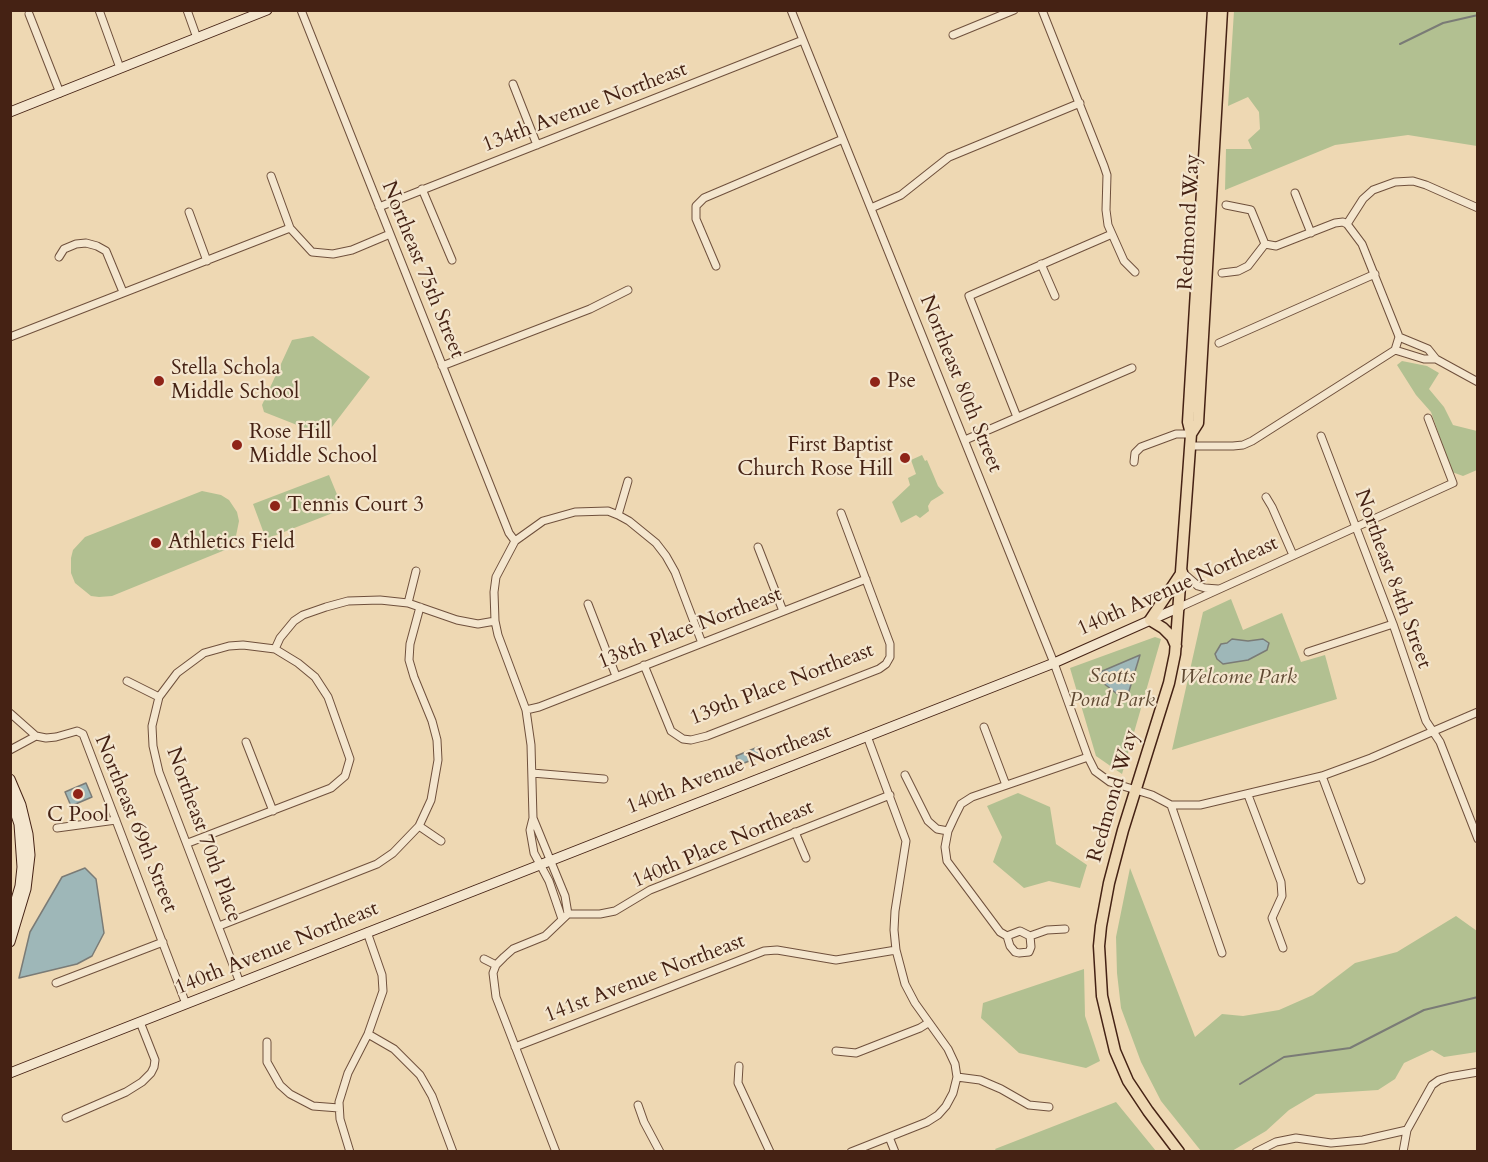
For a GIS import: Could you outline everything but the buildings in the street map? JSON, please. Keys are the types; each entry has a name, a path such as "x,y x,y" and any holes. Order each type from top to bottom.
{"main road":[{"path":"10,112 267,10"},
{"name":"Redmond Way","path":"1179,1152 1128,1081 1115,1051 1102,996 1099,946 1109,883 1169,682 1176,646 1191,434 1188,422 1213,10"},
{"name":"Redmond Way","path":"1191,434 1198,423 1222,10"},
{"path":"1176,646 1172,637 1163,628 1150,620 1182,572"},
{"name":"140th Avenue Northeast","path":"10,1073 1054,663 1180,607"},
{"path":"10,779 21,805 30,855 26,888 10,942"},
{"path":"10,798 19,824 22,867 20,886 10,920"}],"street":[{"path":"99,10 120,68"},
{"path":"187,10 197,38"},
{"name":"Northeast 75th Street","path":"301,10 509,533 515,541"},
{"name":"Northeast 80th Street","path":"791,10 1054,663 1088,757 1095,771 1110,782 1135,790"},
{"path":"953,35 1014,10"},
{"path":"1042,10 1107,176 1106,210 1112,234 1124,261 1135,272"},
{"path":"29,14 60,93"},
{"name":"134th Avenue Northeast","path":"379,207 803,40"},
{"path":"513,84 537,145"},
{"path":"871,208 901,195 949,157 1080,104"},
{"path":"716,266 696,219 696,206 704,198 720,189 843,140"},
{"path":"271,176 290,228 312,252 333,254 352,250 390,234"},
{"path":"1347,224 1363,199 1373,190 1395,182 1413,181 1426,185 1478,208"},
{"path":"422,189 452,260"},
{"path":"1295,193 1311,233"},
{"path":"1226,205 1251,210 1265,244"},
{"path":"189,212 207,261"},
{"path":"1190,446 1233,446 1252,441 1395,350 1399,337 1375,274 1362,244 1347,224 1335,223 1276,246 1265,244"},
{"path":"10,337 290,228"},
{"path":"1017,417 969,296 1112,234"},
{"path":"59,258 64,249 76,244 86,243 97,246 106,251 123,292"},
{"path":"1222,273 1238,271 1248,266 1265,244"},
{"path":"1041,264 1055,296"},
{"path":"1219,343 1375,274"},
{"path":"442,366 590,309 628,291"},
{"path":"1399,337 1428,349 1436,359 1478,382"},
{"path":"1395,350 1424,359 1436,359"},
{"path":"965,440 1132,368"},
{"name":"140th Avenue Northeast","path":"1180,607 1453,483 1428,418"},
{"path":"1134,462 1135,453 1141,447 1176,434 1191,434"},
{"name":"Northeast 84th Street","path":"1321,436 1393,624 1426,721 1440,742 1478,839"},
{"path":"618,515 628,481"},
{"path":"1266,497 1293,555"},
{"path":"561,919 549,881 539,865 531,842 530,830 533,818 531,745 526,710 495,621 496,577 515,541 543,521 575,512 595,511 618,515 656,543 666,556 675,572 702,644"},
{"path":"841,513 866,579"},
{"path":"758,547 783,611"},
{"path":"408,603 416,571"},
{"path":"1182,572 1198,586 1220,589"},
{"name":"138th Place Northeast","path":"526,710 539,707 866,579"},
{"name":"139th Place Northeast","path":"644,665 671,731 683,739 698,740 886,664 890,657 890,644 866,579"},
{"path":"275,649 280,638 294,621 303,615 348,601 380,600 408,603 457,620 478,624 495,621"},
{"path":"588,604 616,676"},
{"path":"219,926 377,864 400,847 419,826 431,800 438,760 437,740 432,721 409,660 410,644 420,607"},
{"path":"1308,652 1393,624"},
{"path":"127,681 159,697 177,674 191,661 204,653 243,645 275,649 298,663 315,678 328,697 350,759 345,777 331,788 188,843"},
{"name":"Northeast 70th Place","path":"159,697 152,726 153,746 159,772 240,983"},
{"path":"1135,790 1152,795 1171,805 1200,805 1248,795 1322,776 1478,712"},
{"path":"10,713 36,736 10,750"},
{"path":"984,727 1006,785"},
{"name":"Northeast 69th Street","path":"36,736 56,737 77,731 83,734 186,1004"},
{"path":"851,1152 927,1122 938,1115 953,1093 957,1077 955,1064 948,1049 928,1023 905,984 896,950 895,911 906,841 867,736"},
{"path":"246,742 273,811"},
{"path":"1030,936 1029,952 1019,953 1010,946 1007,936 1000,932 947,861 945,847 948,831 961,804 972,797 1088,757"},
{"path":"532,773 604,779"},
{"path":"905,775 928,820 937,829 948,831"},
{"path":"1322,776 1361,880"},
{"name":"140th Place Northeast","path":"568,914 600,914 615,911 650,890 890,795"},
{"path":"1248,795 1281,882 1282,896 1272,918 1283,948"},
{"path":"1171,805 1222,952"},
{"path":"533,818 565,896 568,914 561,919 553,931 513,949 496,965 493,973 496,997 556,1152"},
{"path":"57,828 116,820"},
{"path":"419,826 441,840"},
{"path":"795,832 806,858"},
{"path":"1007,936 1020,931 1030,936 1047,930 1065,929"},
{"path":"350,1152 343,1132 339,1108 348,1073 368,1034 382,992 382,975 367,932"},
{"path":"56,983 163,942"},
{"name":"141st Avenue Northeast","path":"515,1047 764,951 836,960 896,950"},
{"path":"484,959 496,965"},
{"path":"66,1118 126,1092 142,1082 154,1067 155,1060 140,1022"},
{"path":"836,1052 856,1053 928,1023"},
{"path":"368,1034 394,1048 420,1075 432,1096 453,1152"},
{"path":"267,1042 267,1062 271,1072 285,1089 313,1106 339,1108"},
{"path":"739,1066 738,1083 770,1152"},
{"path":"1403,1152 1407,1130 1432,1085 1438,1080 1478,1072"},
{"path":"957,1077 980,1080 1029,1105 1049,1107"},
{"path":"638,1105 660,1152"},
{"path":"1256,1152 1276,1142 1296,1138 1331,1143 1363,1140 1407,1130"},
{"path":"889,1137 895,1152"}],"green space":[{"path":"1234,11 1477,11 1477,146 1408,135 1335,145 1225,190 1226,149 1252,149 1248,140 1260,129 1259,112 1248,97 1228,106"},
{"path":"313,336 370,377 325,436 264,412 262,405 292,340"},
{"path":"1402,361 1427,366 1439,373 1429,389 1444,407 1453,425 1477,431 1477,470 1463,476 1452,472 1431,412 1416,395 1397,365"},
{"path":"922,455 925,461 927,460 938,486 944,493 931,501 928,506 929,511 920,518 916,515 901,523 892,502 910,485 908,478 916,474 911,460"},
{"path":"329,475 343,509 266,539 253,504"},
{"name":"Athletics Field","path":"202,491 221,495 229,500 237,512 239,521 236,536 225,550 112,596 91,596 75,583 71,573 71,558 73,550 85,537"},
{"name":"Welcome Park","path":"1231,599 1243,630 1282,613 1301,662 1325,655 1337,699 1172,750 1203,612"},
{"name":"Scotts Pond Park","path":"1155,637 1161,639 1122,774 1096,756 1070,668"},
{"path":"1018,793 1050,807 1056,844 1087,865 1080,888 1049,881 1024,888 993,862 1002,837 987,806"},
{"path":"1130,868 1195,1037 1222,1014 1243,1016 1279,1010 1313,995 1355,963 1397,952 1456,916 1477,931 1477,1052 1444,1057 1432,1050 1404,1063 1395,1079 1378,1090 1316,1094 1289,1110 1266,1131 1232,1151 1201,1151 1161,1101 1141,1062 1121,1008 1116,937"},
{"path":"1084,969 1085,1016 1100,1061 1086,1068 1019,1053 981,1018 983,1003"},
{"path":"1116,1102 1156,1151 997,1152 995,1149"}],"water":[{"path":"1232,639 1248,641 1263,639 1269,643 1267,650 1248,660 1223,664 1215,654 1221,644"},
{"path":"1140,655 1126,701 1093,675"},
{"path":"758,747 762,756 739,765 736,756"},
{"name":"C Pool","path":"86,783 92,797 71,806 65,792"},
{"path":"85,868 96,879 104,933 92,956 77,964 19,978 30,932 62,877"}],"waterway":[{"path":"1400,44 1443,23 1478,15"},
{"path":"1240,1084 1284,1057 1350,1048 1424,1010 1478,997"}],"place":[{"name":"Stella Schola Middle School","path":"159,381"},
{"name":"Pse","path":"875,382"},
{"name":"Rose Hill Middle School","path":"237,445"},
{"name":"First Baptist Church Rose Hill","path":"905,458"},
{"name":"Tennis Court 3","path":"275,506"},
{"name":"Athletics Field","path":"156,543"},
{"name":"C Pool","path":"78,794"}]}
